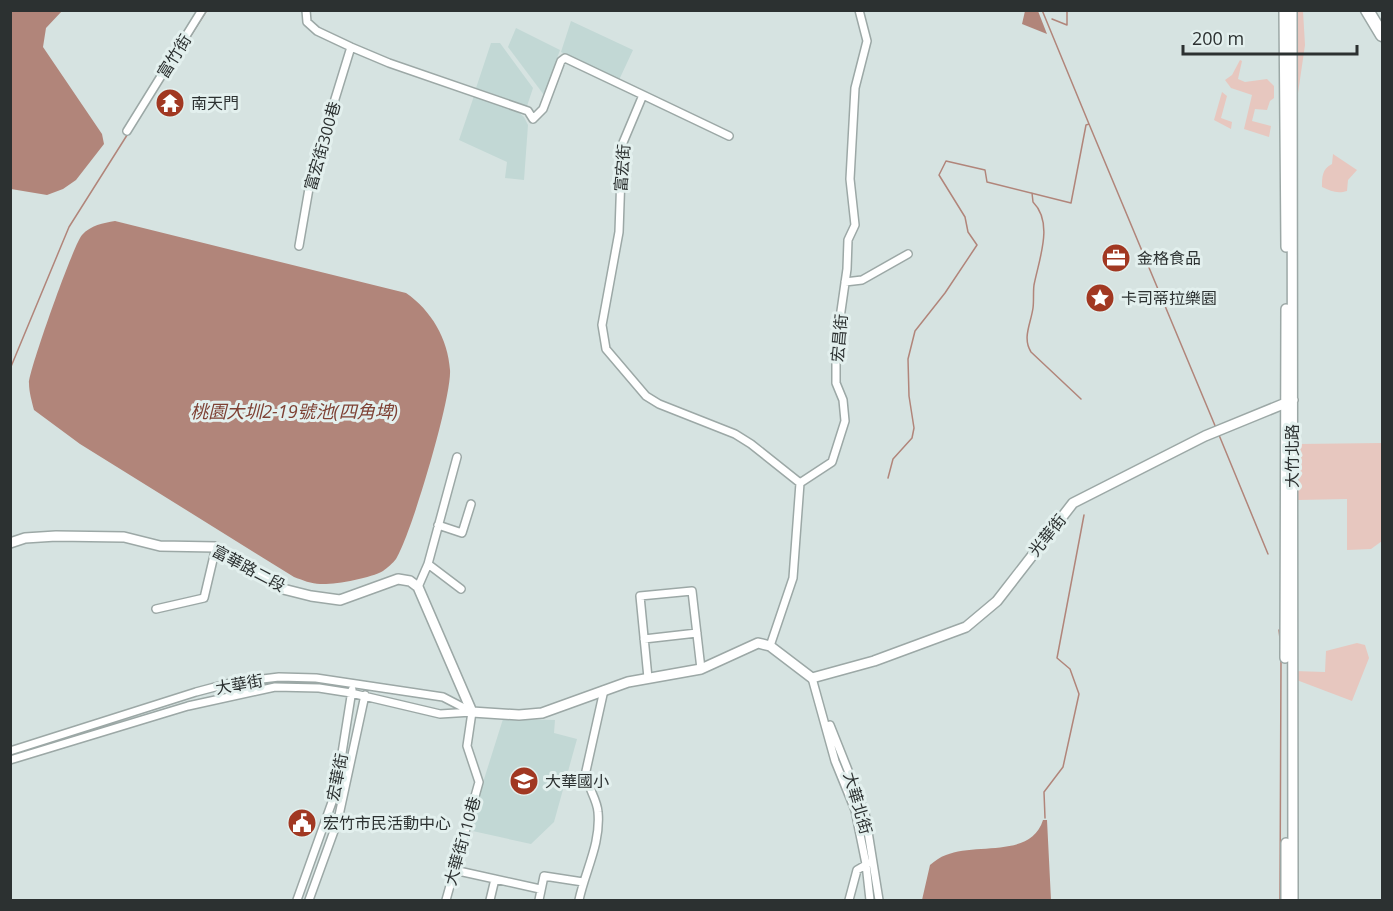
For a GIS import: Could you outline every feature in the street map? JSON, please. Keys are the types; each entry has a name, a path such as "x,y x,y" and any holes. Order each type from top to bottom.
{"highway":[{"path":"1367,10 1383,35"}],"street":[{"name":"富竹街","path":"127,131 202,10"},
{"path":"306,10 307,22 317,31 388,63 528,111 533,120 543,109 561,61 565,58 729,136"},
{"name":"宏昌街","path":"800,483 832,462 845,421 843,400 836,383 836,355 848,240 855,225 850,180 855,88 867,41 859,10"},
{"name":"大竹北路","path":"1284,10 1293,900"},
{"name":"大竹北路","path":"1286,900 1293,147 1292,10"},
{"name":"富宏街300巷","path":"299,246 311,177 351,47"},
{"name":"富宏街","path":"643,95 621,145 619,232 602,325 606,349 646,396 659,404 735,434 800,483"},
{"path":"845,282 862,280 908,254"},
{"name":"光華街","path":"812,678 874,661 966,627 997,601 1073,503 1182,447 1289,401"},
{"path":"458,457 429,564 418,587 472,712"},
{"path":"800,483 793,578 770,646 812,678"},
{"path":"438,525 462,533 471,504"},
{"name":"富華路二段","path":"10,543 25,538 56,536 124,537 160,546 216,547 283,589 340,600 398,579 410,581 418,587"},
{"path":"156,609 204,598 216,547"},
{"path":"429,564 461,589"},
{"path":"648,678 640,596 692,591 701,669"},
{"path":"644,639 697,633"},
{"name":"大華街","path":"10,751 39,747 238,694 275,687 319,688 351,693 440,714 542,713 604,690 648,678 701,669 758,643 770,646"},
{"name":"大華街","path":"10,760 146,708 234,683 279,677 316,678 443,697 472,712"},
{"name":"大華北街","path":"812,678 835,761 855,810 879,900"},
{"path":"234,683 238,694"},
{"name":"宏華街","path":"297,900 329,816 336,791 353,684"},
{"name":"宏華街","path":"309,900 338,820 366,687"},
{"path":"579,900 583,882 594,858 598,811 586,780 586,771 604,690"},
{"path":"146,708 148,718"},
{"name":"大華街110巷","path":"446,900 479,782 467,746 472,712"},
{"path":"329,816 338,820"},
{"path":"849,900 857,870 870,863"},
{"name":"大華北街","path":"870,863 870,900"},
{"path":"454,870 540,889"},
{"path":"539,900 544,876 583,882"},
{"path":"306,879 315,884"},
{"path":"490,900 495,879"},
{"path":"446,900 455,900"}],"shaded area":[{"path":"1295,11 1303,11 1305,45 1297,100 1294,97"},
{"path":"571,21 633,50 619,80 561,52"},
{"path":"516,28 560,50 544,95 508,47"},
{"path":"491,43 500,43 533,88 527,106 476,88"},
{"path":"1240,60 1242,61 1238,79 1245,82 1267,79 1274,86 1274,98 1270,101 1267,110 1255,109 1252,121 1271,126 1269,137 1244,129 1252,95 1231,88 1225,80 1232,75"},
{"path":"1222,92 1227,96 1221,118 1232,122 1231,129 1214,120"},
{"path":"474,96 518,112 524,117 528,125 524,180 505,178 507,162 459,140"},
{"path":"1333,154 1357,170 1348,180 1347,191 1337,192 1322,187 1323,174 1332,164"},
{"path":"1382,443 1382,541 1371,549 1347,550 1347,499 1298,500 1298,444"},
{"path":"1357,643 1365,645 1369,658 1352,701 1294,679 1294,671 1325,672 1326,651"},
{"name":"大華國小","path":"503,719 555,720 554,733 577,739 554,822 531,844 468,830"}],"water":[{"path":"11,10 62,11 46,28 43,47 102,134 104,144 76,180 63,189 47,195 11,189"},
{"path":"1025,11 1038,11 1047,34 1022,24"},
{"name":"桃園大圳2-19號池(四角埤)","path":"115,221 406,293 423,308 437,326 449,358 449,385 445,408 403,545 396,559 385,570 361,578 326,584 294,577 80,444 34,410 29,386 31,373 52,307 77,243 89,229"},
{"path":"1043,820 1047,820 1051,900 922,900 930,865 938,859 958,851 1015,845 1027,840 1037,832"}],"waterway":[{"path":"167,73 207,10"},
{"path":"1042,10 1089,124"},
{"path":"1052,19 1067,25 1067,10"},
{"path":"888,478 893,459 912,438 914,428 909,396 908,359 915,331 945,293 977,245 968,232 965,217 939,175 946,161 985,170 987,182 1071,203 1086,125 1089,124 1216,428"},
{"path":"10,369 69,227 129,132"},
{"path":"1032,193 1033,202 1043,220 1044,231 1034,285 1028,347 1081,399"},
{"path":"1219,435 1268,554"},
{"path":"1045,818 1044,792 1063,767 1079,694 1070,669 1057,658 1084,515"},
{"path":"1279,630 1281,647"},
{"path":"1280,900 1281,661"}],"place":[{"name":"南天門","path":"170,103"},
{"name":"金格食品","path":"1116,258"},
{"name":"卡司蒂拉樂園","path":"1100,298"},
{"name":"大華國小","path":"524,781"},
{"name":"宏竹市民活動中心","path":"302,823"}]}
